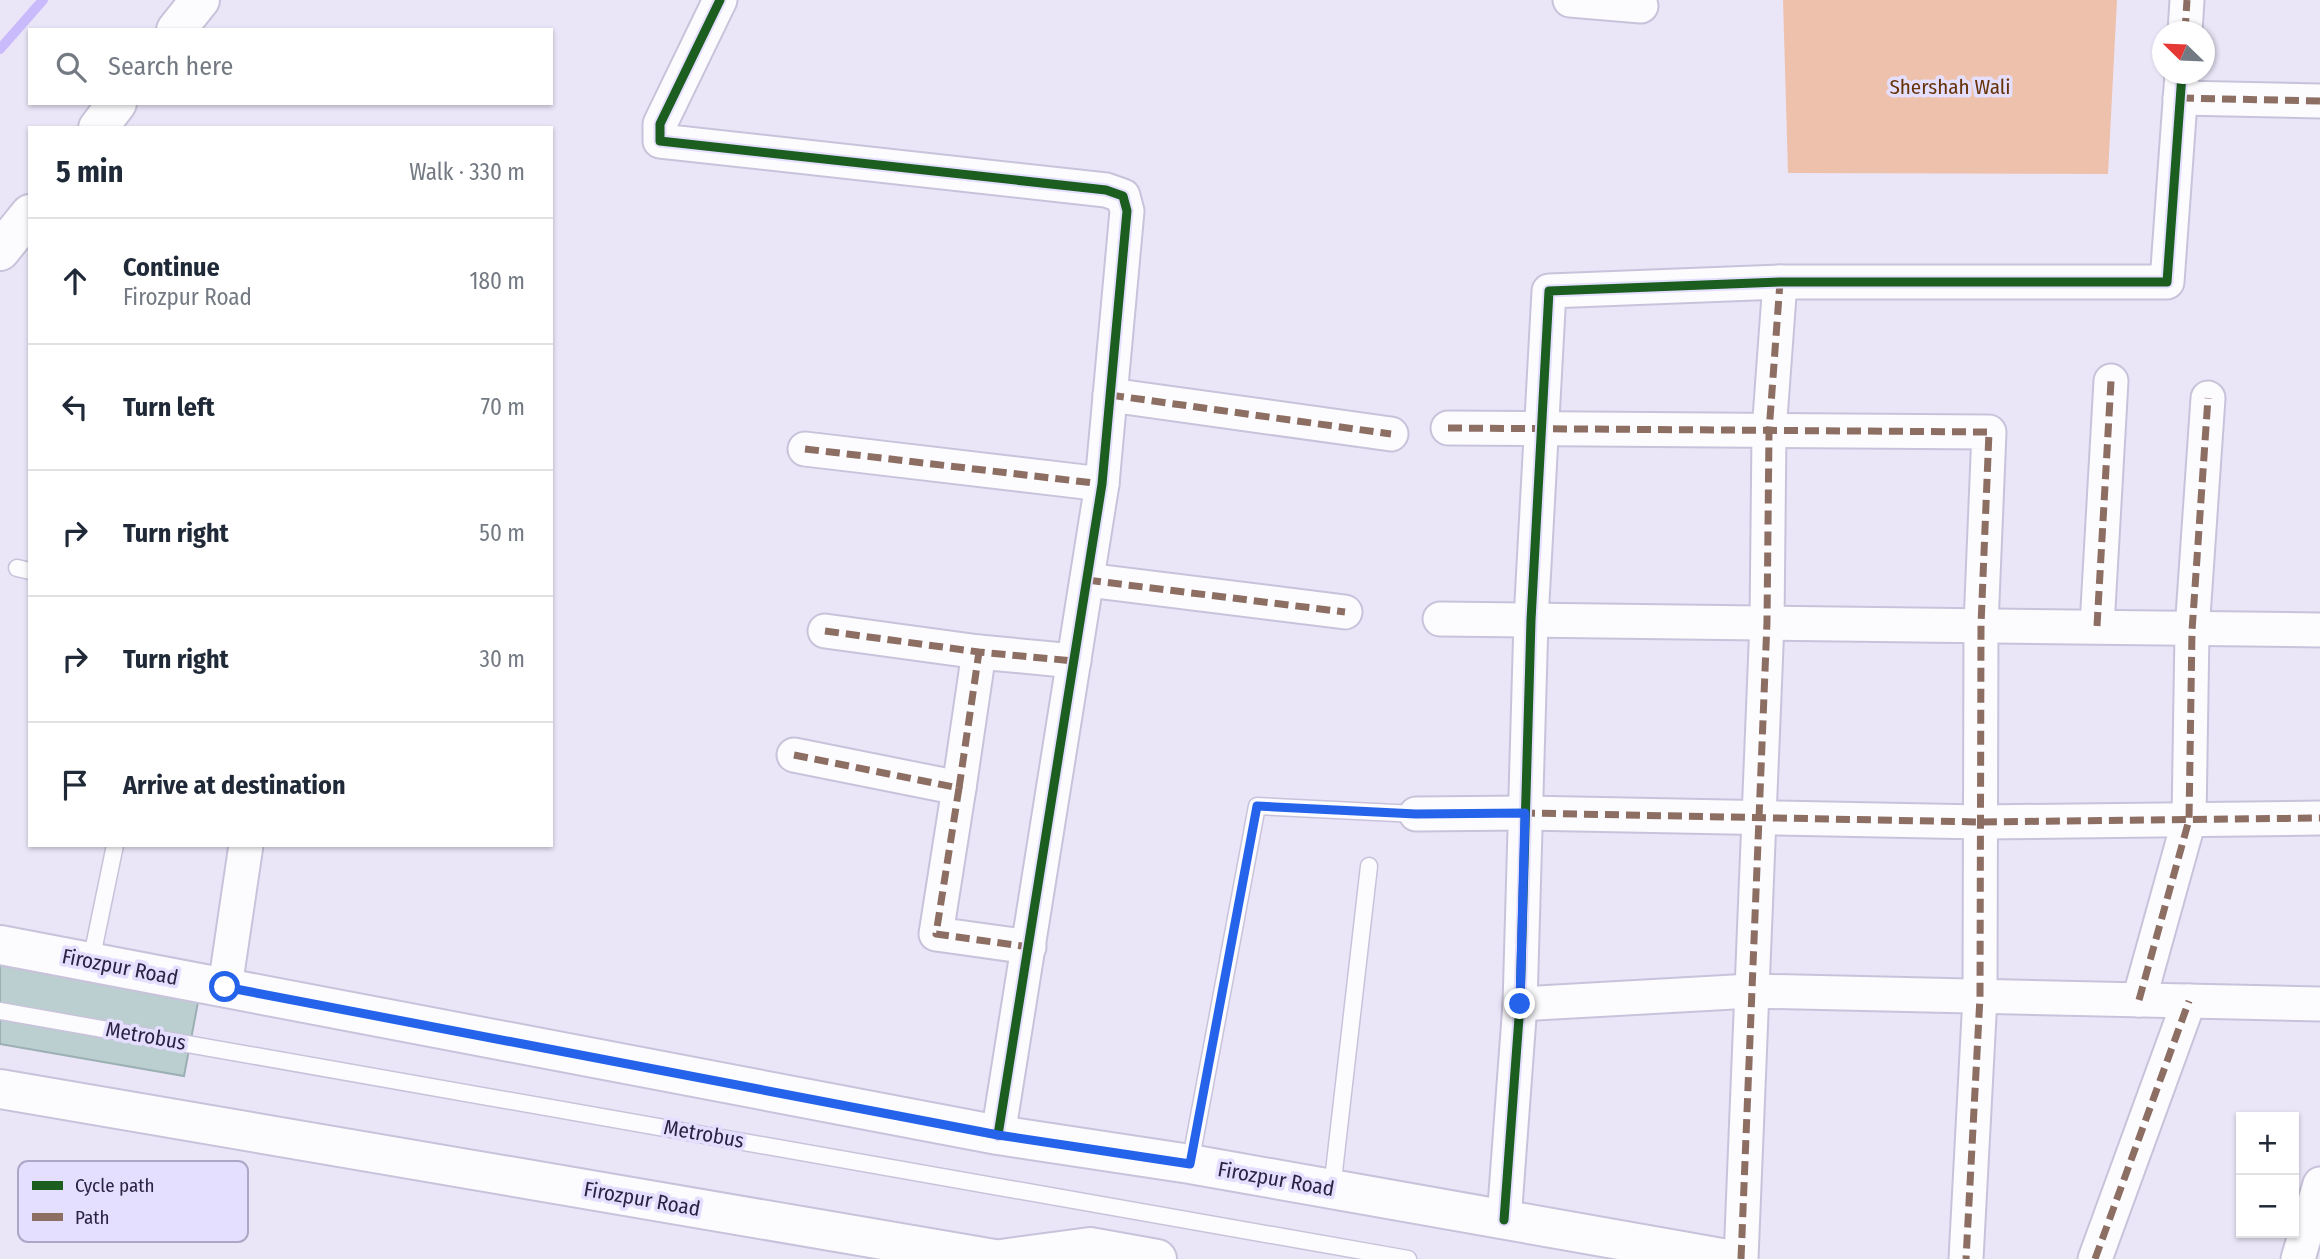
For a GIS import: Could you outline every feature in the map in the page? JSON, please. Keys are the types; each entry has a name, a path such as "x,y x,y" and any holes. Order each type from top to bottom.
{"main road":[{"path":"178,28 200,0"},
{"path":"100,126 115,105"},
{"path":"0,251 28,216"},
{"name":"Firozpur Road","path":"0,945 998,1135 1190,1164 1727,1259"},
{"name":"Firozpur Road","path":"0,1089 994,1259"},
{"path":"998,1135 1102,1171 1519,1242 1547,1249 1557,1259"},
{"path":"1001,1259 1090,1247 1157,1259"}],"street":[{"path":"720,0 660,124 660,141 1106,190 1123,196 1127,211 1102,484 998,1135"},
{"path":"1570,0 1641,6"},
{"path":"2186,21 2188,0"},
{"path":"1504,1220 1520,1004 1531,620 1549,291 1780,282 2167,282 2181,86 2320,101"},
{"path":"1741,1259 1767,622 1769,432 1780,282"},
{"path":"2097,626 2110,381"},
{"path":"1110,395 1391,434"},
{"path":"2139,1000 2189,820 2192,631 2208,398"},
{"path":"1448,428 1542,431 1989,432 1982,625 1980,997 1966,1259"},
{"path":"804,449 1102,484"},
{"path":"1087,580 1345,612"},
{"path":"1440,619 2097,626 2192,631 2320,630"},
{"path":"825,631 979,652 1074,661"},
{"path":"979,652 936,934 1029,947"},
{"path":"794,755 959,788"},
{"path":"1416,814 1525,813 1981,822 2320,818"},
{"path":"225,987 246,847"},
{"path":"1520,1004 1751,991 2320,1004"},
{"path":"2095,1259 2189,1001"},
{"path":"2298,1259 2320,1184"}],"lane":[{"path":"1190,1164 1257,806 1416,814"},
{"path":"91,961 115,847"},
{"path":"1332,1189 1368,866"},
{"name":"Metrobus","path":"0,1011 1408,1259"}],"green space":[{"name":"Shershah Wali","path":"1783,0 2117,0 2108,174 1788,173"}],"building":[{"path":"0,964 199,997 184,1076 0,1044"}],"waterway":[{"path":"0,49 43,0"}],"marked path":[{"path":"2186,21 2187,0"},
{"path":"2180,98 2320,101"},
{"path":"1741,1259 1767,622 1769,432 1780,282"},
{"path":"2097,626 2111,381"},
{"path":"1110,395 1391,434"},
{"path":"2139,1000 2189,820 2192,631 2208,398"},
{"path":"1448,428 1989,432 1981,625 1980,997 1966,1259"},
{"path":"805,449 1102,484"},
{"path":"1087,580 1345,612"},
{"path":"825,631 979,652 1074,661"},
{"path":"959,788 979,652"},
{"path":"794,755 959,788 936,934 1029,947"},
{"path":"1416,814 1525,813 1981,822 2320,818"},
{"path":"2095,1259 2189,1001"}],"cycle path":[{"path":"720,0 660,124 660,141 1106,190 1123,196 1127,211 1102,484 998,1135"},
{"path":"1504,1220 1520,1004 1531,620 1549,291 1780,282 2167,282 2181,84"}],"route":[{"path":"225,987 998,1135 1190,1164 1257,806 1416,814 1525,813 1520,1004"}]}
